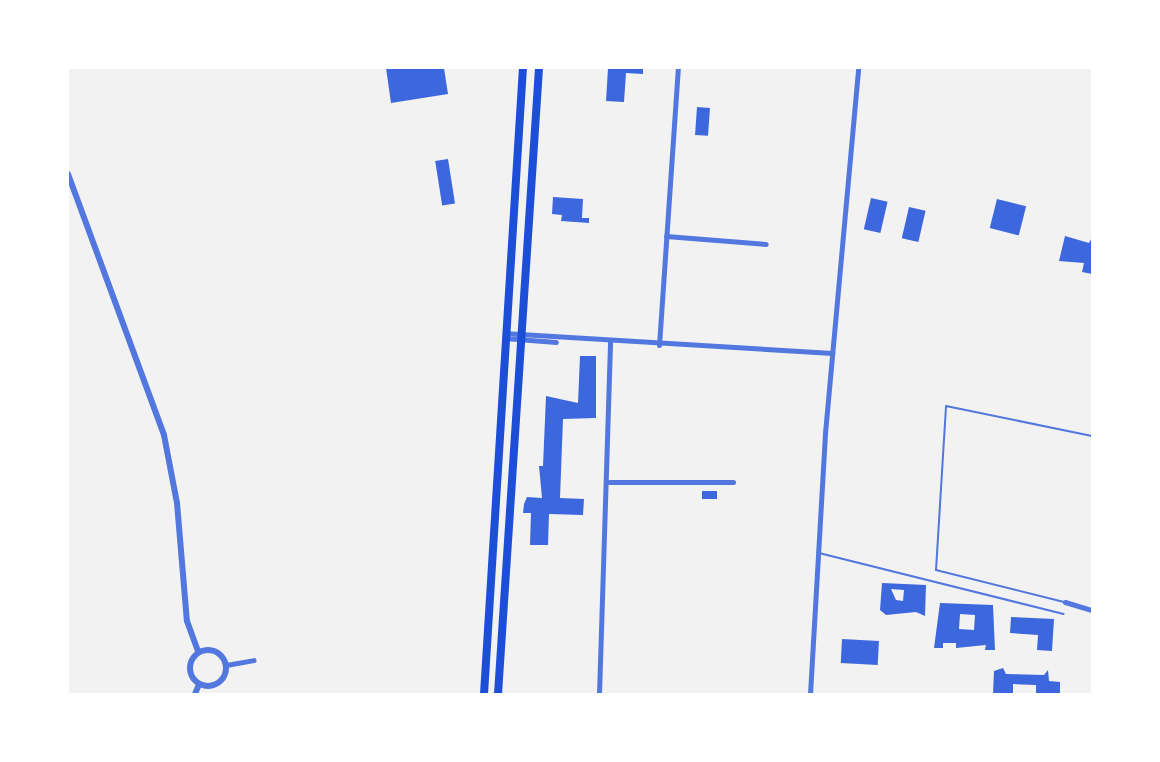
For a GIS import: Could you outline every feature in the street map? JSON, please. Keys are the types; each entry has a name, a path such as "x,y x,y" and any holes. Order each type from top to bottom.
{"main road":[{"path":"484,694 523,68"},
{"path":"498,694 539,68"}],"street":[{"path":"659,345 678,68"},
{"path":"810,694 832,353 858,68"},
{"path":"68,174 164,435 177,502 187,621 198,652 189,671 199,684"},
{"path":"666,236 766,244"},
{"path":"505,336 832,353"},
{"path":"599,694 609,482 610,342"},
{"path":"609,482 733,482"},
{"path":"1065,602 1092,610"},
{"path":"198,652 216,651 226,665"},
{"path":"226,665 254,660"},
{"path":"199,684 220,681 226,665"},
{"path":"195,694 199,684"}],"lane":[{"path":"520,102 536,105"},
{"path":"1065,602 936,570 946,406 1092,436"},
{"path":"819,553 1064,614"}],"building":[{"path":"386,68 444,68 448,94 391,103"},
{"path":"608,68 643,68 643,74 626,73 624,102 606,101"},
{"path":"697,107 710,108 708,136 695,135"},
{"path":"448,159 455,203 442,205 435,161"},
{"path":"553,197 583,199 582,218 589,218 589,223 561,221 562,215 552,214"},
{"path":"871,198 888,202 880,233 864,229"},
{"path":"997,199 1026,206 1019,235 990,228"},
{"path":"909,207 926,211 918,242 902,238"},
{"path":"1065,236 1089,243 1092,237 1092,274 1082,272 1084,263 1059,261"},
{"path":"580,356 596,356 596,418 563,419 560,498 584,499 583,515 549,514 548,545 530,545 531,513 523,513 527,497 542,498 539,466 543,466 546,396 578,403"},
{"path":"702,491 717,491 717,499 702,499"},
{"path":"882,583 926,585 925,616 916,612 886,615 880,610","holes":["891,589 904,590 903,601 896,600"]},
{"path":"940,603 993,605 995,650 985,650 986,645 956,648 956,643 943,643 943,648 934,648","holes":["960,614 975,615 974,630 959,629"]},
{"path":"1011,617 1054,619 1052,651 1037,650 1038,635 1010,633"},
{"path":"842,639 879,641 878,665 841,663"},
{"path":"1003,668 1006,674 1044,675 1048,670 1049,681 1060,682 1060,694 1036,694 1036,685 1013,684 1013,694 993,694 994,671"}]}
